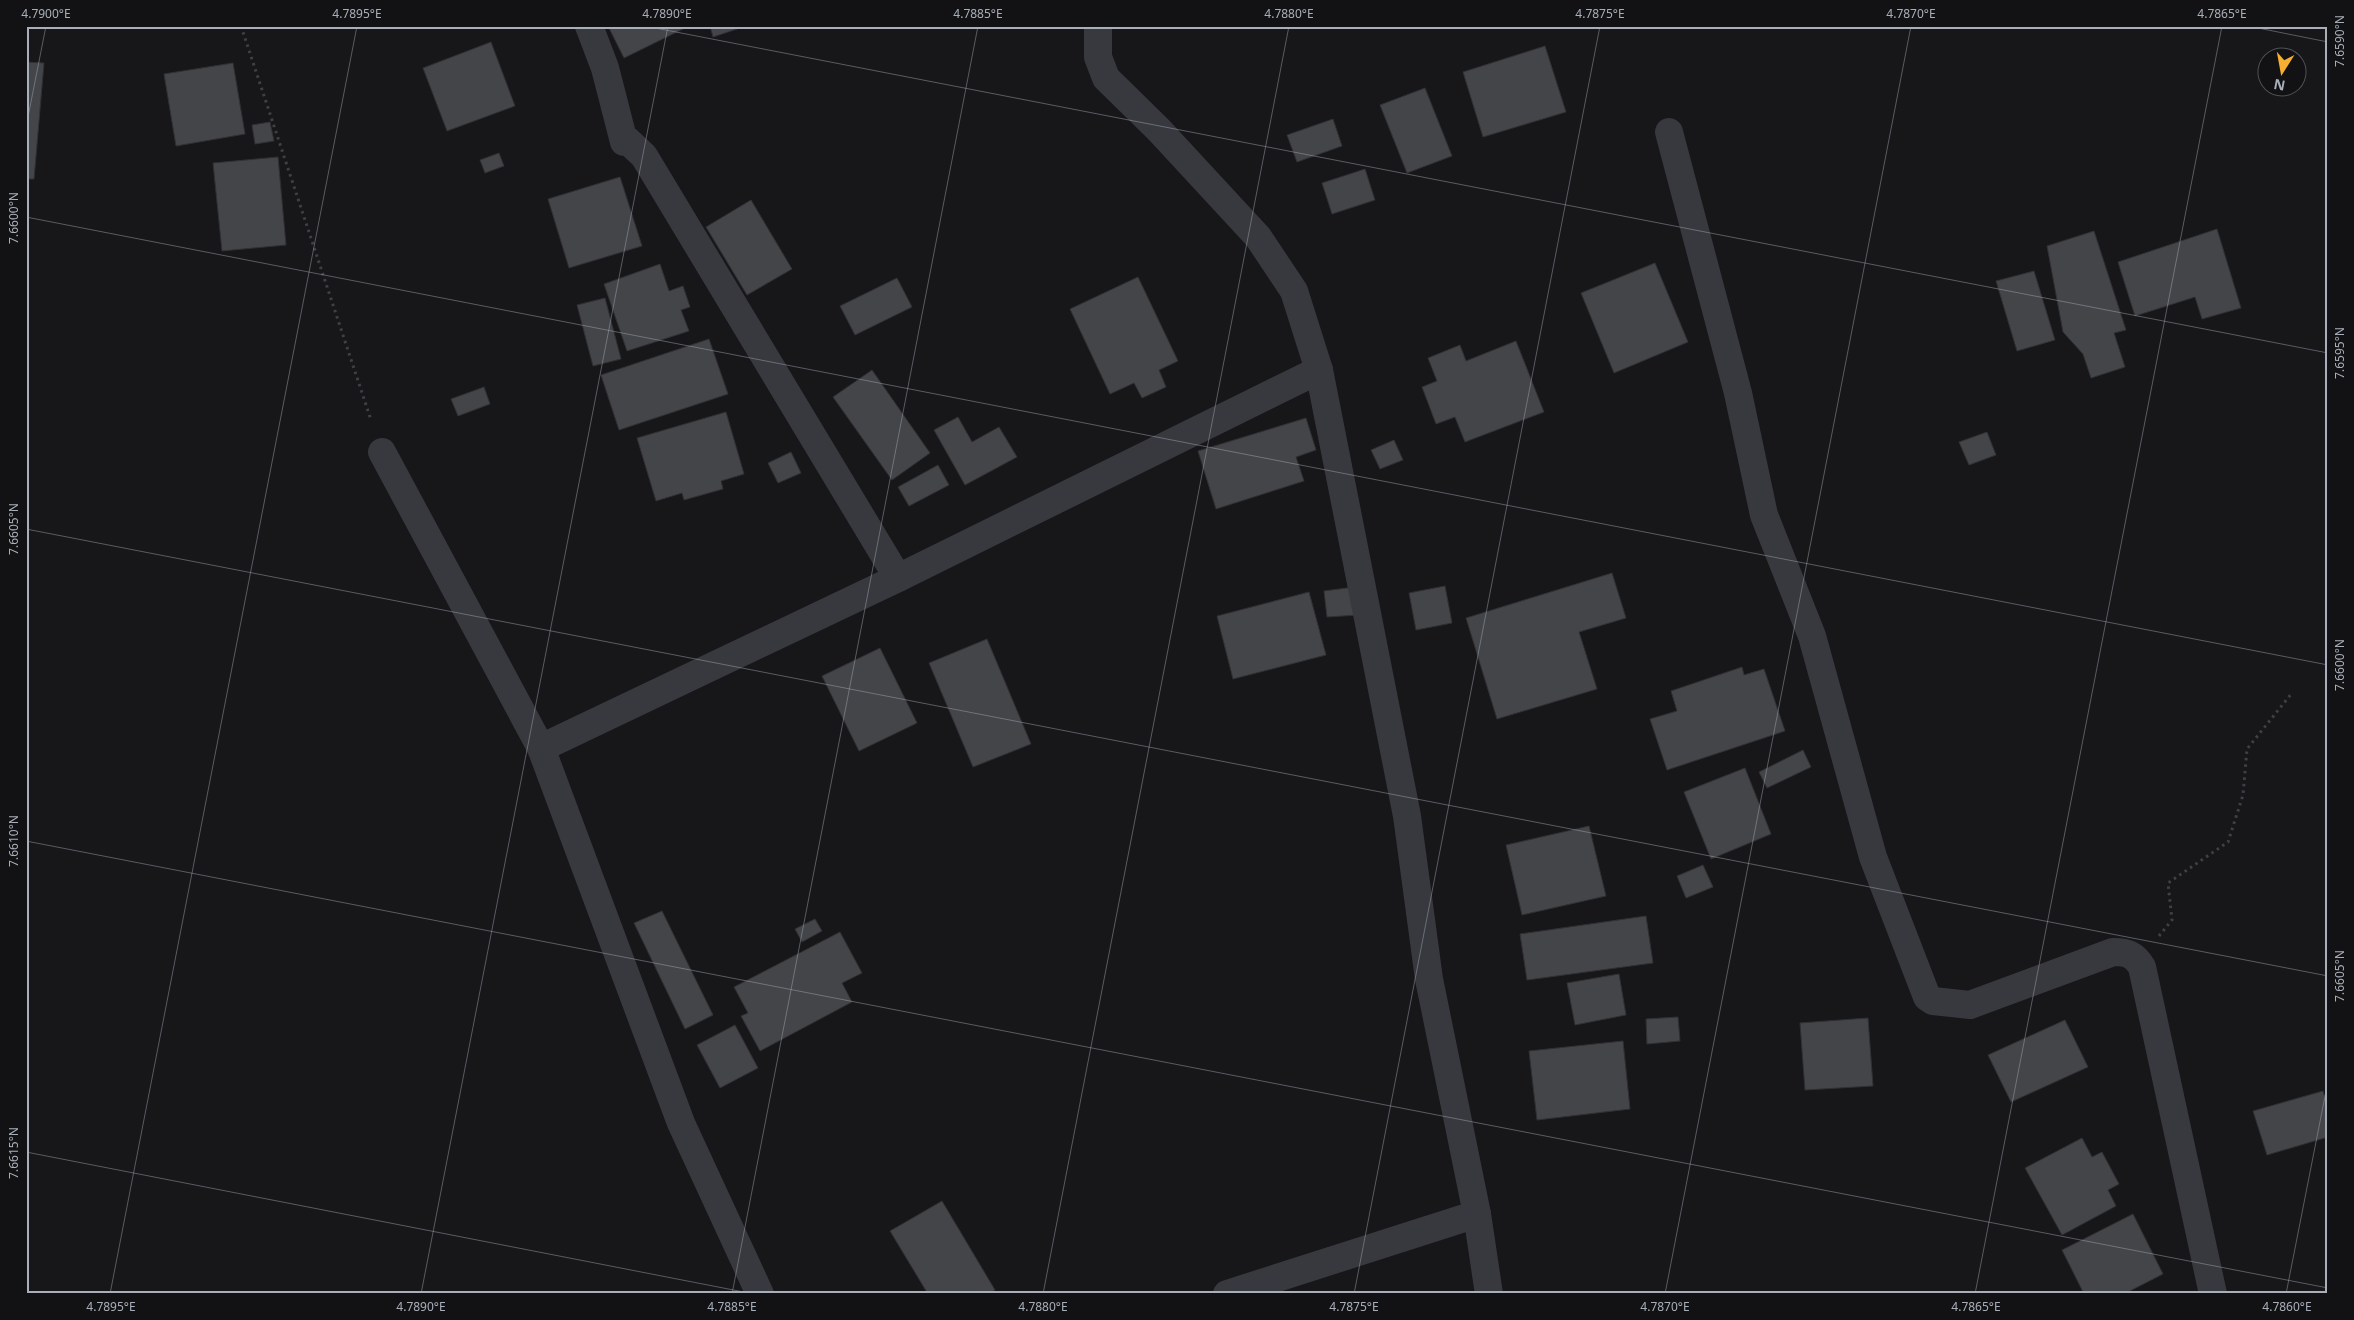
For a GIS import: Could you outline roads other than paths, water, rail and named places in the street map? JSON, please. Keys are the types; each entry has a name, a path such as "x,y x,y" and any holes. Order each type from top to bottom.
{"street":[{"path":"590,26 605,68 624,142 627,140 644,156 898,578"},
{"path":"1098,26 1098,57 1106,78 1158,130 1258,237 1294,291 1319,370 1408,816 1429,979 1477,1214 1489,1294"},
{"path":"1669,132 1738,393 1764,515 1812,636 1873,857 1928,997 1933,1001 1970,1005 2113,952 2126,952 2138,961 2142,967 2213,1294"},
{"path":"541,748 898,578 1319,370"},
{"path":"382,452 541,748 681,1123 760,1294"},
{"path":"1227,1294 1477,1214"}]}
